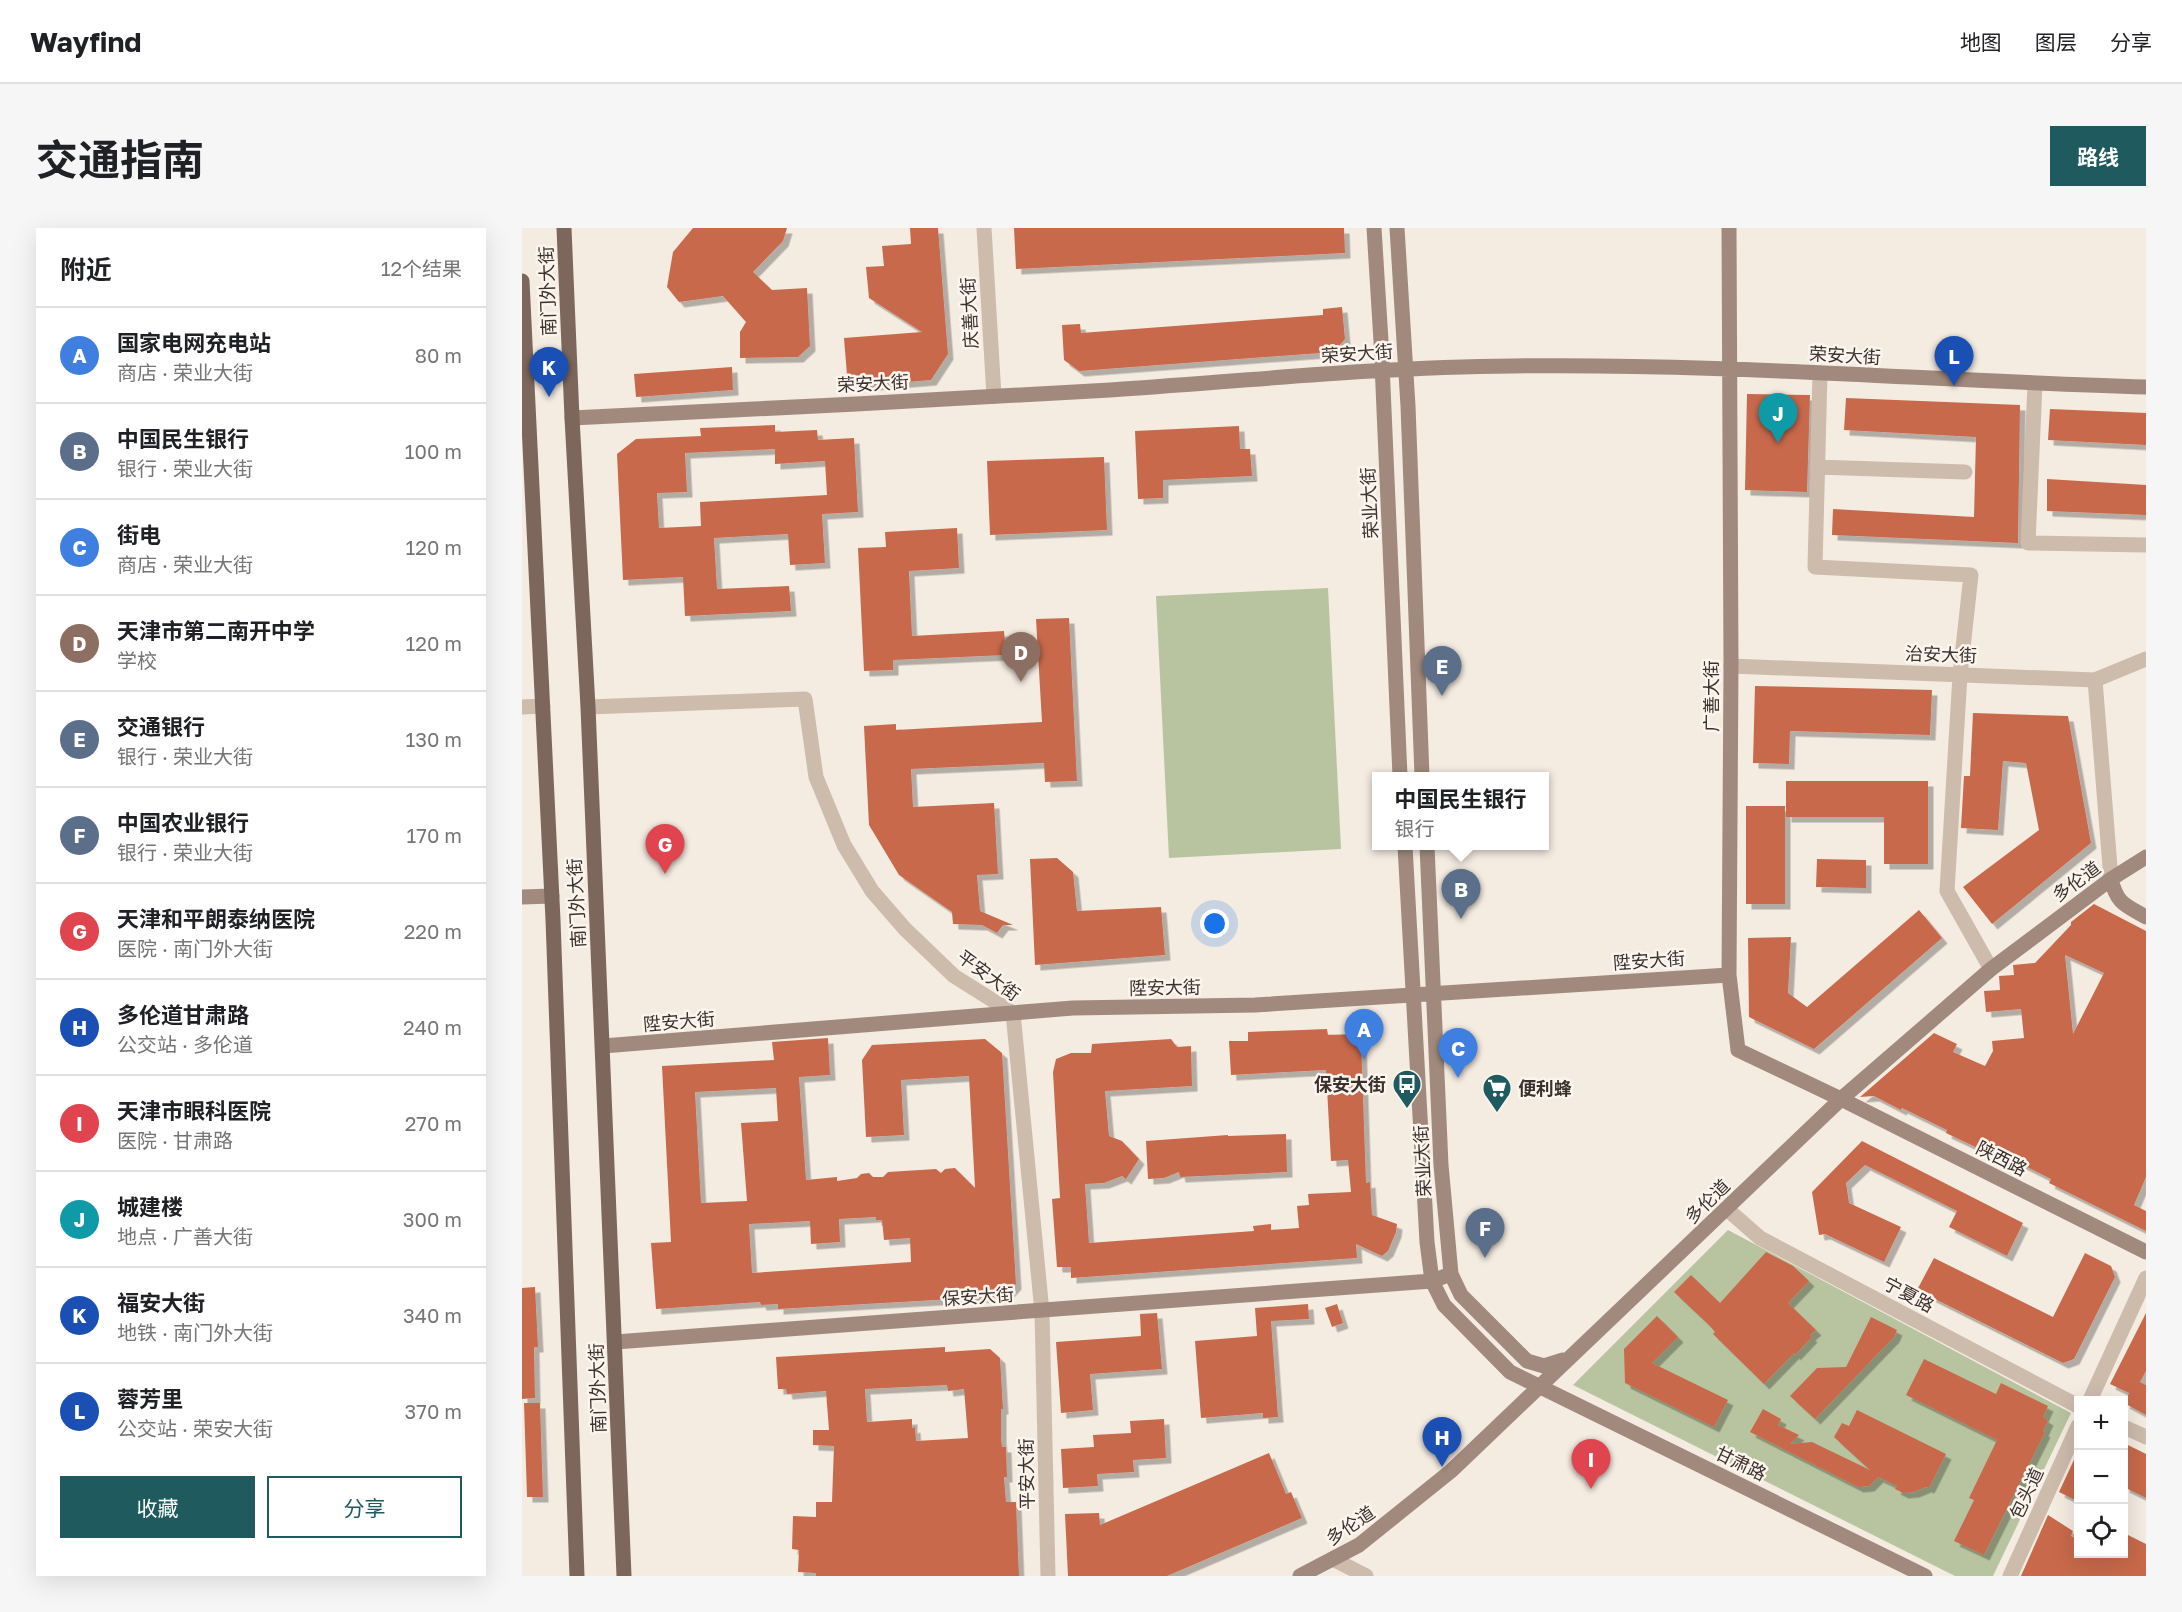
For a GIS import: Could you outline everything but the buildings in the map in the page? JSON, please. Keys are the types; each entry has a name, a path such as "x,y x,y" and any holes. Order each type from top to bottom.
{"main road":[{"name":"南门外大街","path":"564,228 588,707 624,1576"},
{"name":"南门外大街","path":"522,281 527,486 543,706 552,897 577,1576"}],"street":[{"name":"庆善大街","path":"984,228 994,396"},
{"name":"荣业大街","path":"1374,228 1400,772"},
{"path":"1397,228 1406,369 1422,772"},
{"name":"广善大街","path":"1729,228 1731,666 1729,975 1738,1050 1841,1099"},
{"name":"荣安大街","path":"572,418 994,396 1406,369 1584,366 1730,369 2035,384 2146,387"},
{"path":"1820,374 1815,567 1971,576 1960,675 1947,891 1990,969"},
{"path":"2035,384 2028,543 2146,545"},
{"path":"1817,467 1965,471"},
{"name":"治安大街","path":"1731,666 2095,680 2146,659"},
{"path":"2095,680 2111,879 2117,898 2146,917"},
{"name":"平安大街","path":"588,707 805,699 816,777 844,845 872,891 905,929 954,976 1012,1012 1042,1311 1048,1576"},
{"path":"522,707 543,706"},
{"name":"荣业大街","path":"1405,850 1427,1242 1432,1281 1444,1305 1510,1372 1539,1386"},
{"name":"荣业大街","path":"1427,850 1441,1165 1451,1274 1461,1295 1527,1361 1544,1366 1571,1356"},
{"name":"多伦道","path":"1300,1576 1377,1532 1452,1471 1841,1099 1990,969 2111,879 2146,857"},
{"path":"522,897 552,897"},
{"name":"陞安大街","path":"603,1046 1073,1008 1255,1005 1729,975"},
{"name":"陕西路","path":"1841,1099 2146,1252"},
{"name":"宁夏路","path":"1727,1209 1760,1238 2074,1403"},
{"name":"保安大街","path":"615,1342 1432,1281 1451,1274"},
{"path":"2092,1396 2146,1278"},
{"name":"甘肃路","path":"1539,1386 1925,1576"},
{"path":"2128,1429 2146,1437"},
{"name":"包头道","path":"2010,1576 2074,1436"},
{"path":"1333,1559 1366,1576"}],"green space":[{"path":"1328,588 1341,849 1169,858 1156,596"},
{"path":"1728,1230 2071,1413 1993,1576 1955,1576 1573,1385"}],"place":[{"name":"蓉芳里","path":"1954,386"},
{"name":"福安大街","path":"549,397"},
{"name":"城建楼","path":"1778,443"},
{"name":"天津市第二南开中学","path":"1021,682"},
{"name":"交通银行","path":"1442,696"},
{"name":"天津和平朗泰纳医院","path":"665,874"},
{"name":"中国民生银行","path":"1461,919"},
{"name":"国家电网充电站","path":"1364,1059"},
{"name":"街电","path":"1458,1078"},
{"name":"保安大街","path":"1407,1110"},
{"name":"便利蜂","path":"1497,1114"},
{"name":"中国农业银行","path":"1485,1258"},
{"name":"多伦道甘肃路","path":"1442,1467"},
{"name":"天津市眼科医院","path":"1591,1489"}]}
